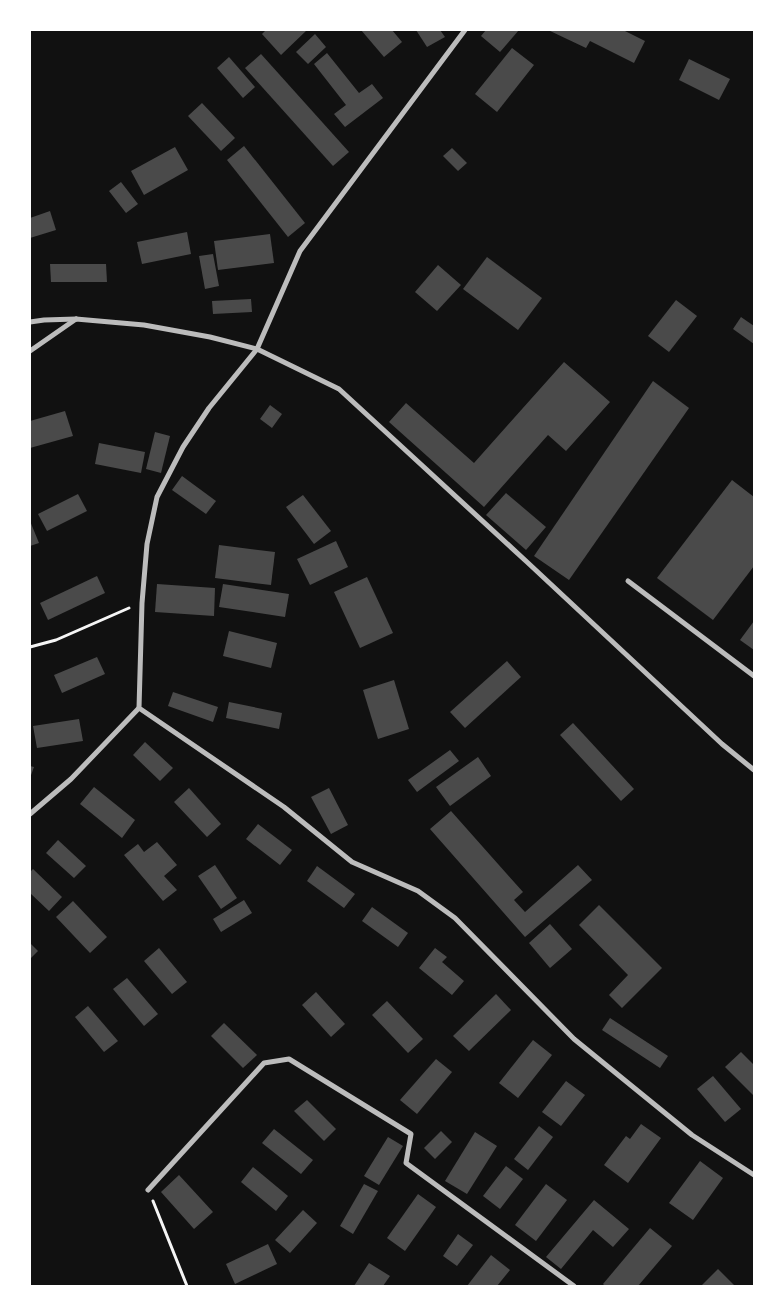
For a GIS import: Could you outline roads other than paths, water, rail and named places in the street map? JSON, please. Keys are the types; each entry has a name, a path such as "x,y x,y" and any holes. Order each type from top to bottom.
{"street":[{"path":"30,814 71,779 139,708 142,603 147,544 157,497 183,447 209,408 257,349 300,251 465,30"},
{"path":"30,351 76,319"},
{"path":"30,322 76,319 144,326 210,337 257,349 339,389 722,744 754,770"},
{"path":"628,581 754,676"},
{"path":"139,708 284,807 352,862 418,891 455,918 574,1039 692,1135 754,1175"},
{"path":"148,1190 264,1063 290,1059 411,1134 406,1163 574,1286"}]}
